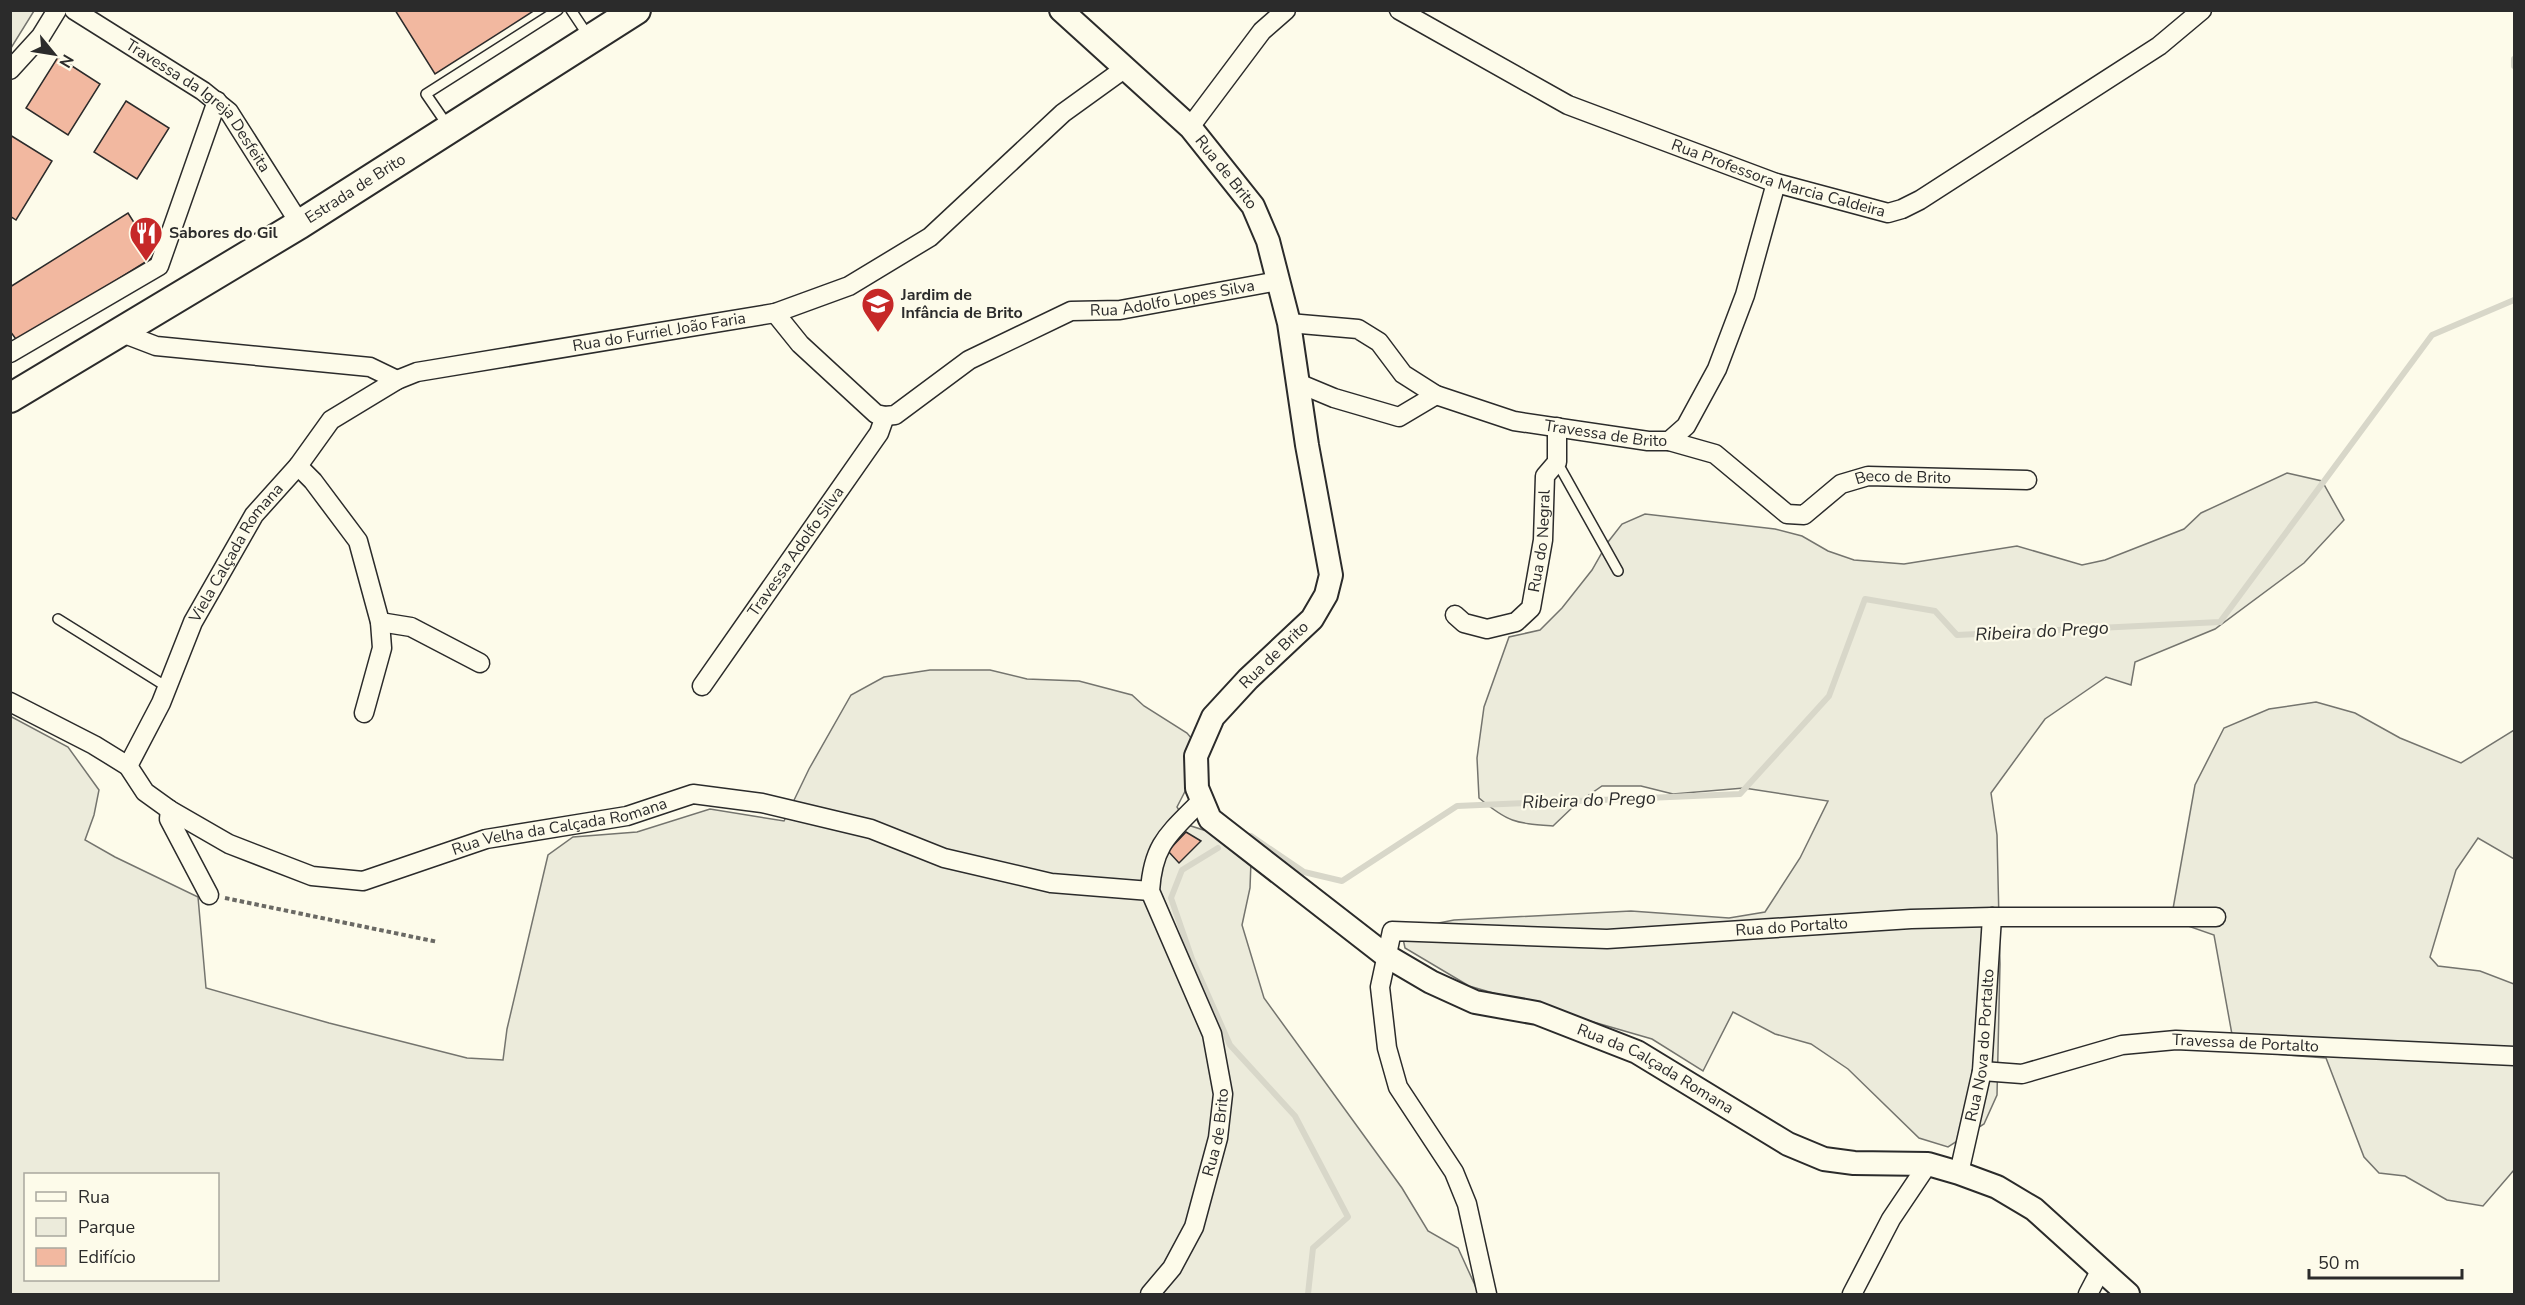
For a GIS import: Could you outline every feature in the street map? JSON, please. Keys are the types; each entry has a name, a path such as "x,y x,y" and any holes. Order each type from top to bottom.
{"main road":[{"name":"Estrada de Brito","path":"10,398 122,333 300,224 636,10"}],"street":[{"path":"10,70 41,36 57,10"},
{"name":"Travessa da Igreja Desfeita","path":"74,10 217,101 230,112 300,224"},
{"name":"Rua de Brito","path":"1061,10 1190,127 1253,206 1268,241 1289,323 1331,575 1326,595 1312,619 1248,679 1213,717 1196,756 1197,788 1202,800 1165,838 1151,866 1150,891 1212,1034 1223,1095 1218,1138 1194,1227 1172,1268 1150,1294"},
{"path":"1190,127 1262,31 1286,10"},
{"name":"Rua Professora Marcia Caldeira","path":"1399,10 1568,105 1776,183 1888,213 1902,209 2159,46 2202,10"},
{"name":"Rua do Furriel João Faria","path":"397,380 417,372 503,356 775,313 849,286 930,237 1063,113 1124,69"},
{"path":"10,353 159,266 217,101"},
{"name":"Travessa de Brito","path":"1289,323 1358,329 1379,342 1403,374 1436,395 1514,421 1648,441 1670,441 1686,426 1717,369 1745,295 1776,183"},
{"name":"Rua Adolfo Lopes Silva","path":"885,416 895,415 969,360 1071,311 1120,310 1278,281"},
{"path":"775,313 800,344 876,414 885,416"},
{"path":"122,333 156,346 370,368 397,380"},
{"name":"Viela Calçada Romana","path":"128,766 167,687 193,621 254,515 298,466 332,420 397,380"},
{"path":"1298,383 1334,398 1399,417 1436,395"},
{"name":"Travessa Adolfo Silva","path":"702,686 879,434 885,416"},
{"name":"Rua do Negral","path":"1455,615 1464,623 1487,629 1516,622 1531,608 1543,540 1545,476 1557,462 1557,427"},
{"name":"Beco de Brito","path":"1670,441 1716,454 1787,514 1804,515 1841,484 1868,476 2027,480"},
{"path":"298,466 313,481 358,541 380,622 382,648 364,713"},
{"path":"380,622 411,627 480,663"},
{"name":"Rua Velha da Calçada Romana","path":"10,702 94,745 128,766 145,792 170,810 229,843 312,876 363,881 486,839 627,816 693,794 762,803 871,829 944,858 1051,883 1150,891"},
{"name":"Rua da Calçada Romana","path":"1202,800 1210,819 1385,955 1431,982 1475,1002 1537,1013 1637,1052 1788,1144 1824,1159 1854,1163 1928,1164 1997,1187 2034,1209 2128,1294"},
{"path":"170,810 170,819 209,895"},
{"name":"Rua do Portalto","path":"1385,955 1392,931 1606,939 1992,917 2216,917"},
{"name":"Rua Nova do Portalto","path":"1959,1173 1982,1071 1992,917"},
{"path":"1385,955 1380,987 1388,1048 1398,1087 1454,1172 1467,1204 1487,1294"},
{"name":"Travessa de Portalto","path":"1982,1071 2022,1074 2122,1045 2175,1040 2514,1056"},
{"path":"1852,1294 1891,1219 1928,1164"},
{"path":"2088,1294 2100,1271"}],"lane":[{"path":"449,128 426,94 558,10"},
{"path":"571,10 590,39"},
{"path":"1557,462 1618,571"},
{"path":"58,619 167,687"}],"path":[{"path":"209,895 438,942"}],"green space":[{"path":"10,11 34,11 11,48"},
{"path":"2287,473 2322,481 2344,520 2304,563 2215,629 2135,662 2131,685 2106,677 2045,719 1991,793 1997,835 2000,964 1997,1095 1984,1124 1948,1147 1919,1138 1848,1069 1811,1044 1775,1034 1733,1012 1703,1071 1652,1039 1469,986 1405,948 1402,934 1413,928 1454,920 1631,911 1729,918 1765,912 1800,858 1828,801 1744,788 1673,794 1641,786 1602,786 1576,804 1553,826 1513,820 1479,798 1477,758 1484,707 1509,637 1540,630 1562,608 1592,570 1608,542 1622,524 1645,514 1775,529 1802,536 1828,551 1854,560 1904,564 2017,546 2082,565 2105,560 2184,529 2201,513"},
{"path":"930,670 990,670 1027,679 1079,681 1132,695 1144,706 1187,733 1202,751 1194,774 1177,807 1188,825 1235,840 1251,861 1250,888 1242,925 1264,998 1402,1188 1428,1231 1458,1248 1479,1294 11,1294 10,716 68,747 99,790 94,815 85,840 198,897 206,988 329,1023 467,1058 503,1060 507,1029 548,855 573,837 637,832 710,809 784,821 809,769 851,695 884,677"},
{"path":"2316,702 2355,713 2400,738 2461,763 2514,730 2514,859 2478,838 2456,870 2430,957 2438,966 2480,971 2514,984 2514,1170 2483,1206 2447,1200 2405,1176 2379,1173 2364,1157 2326,1058 2235,1051 2214,935 2171,920 2195,785 2224,728 2269,709"}],"building":[{"path":"395,10 531,10 532,12 435,74"},
{"path":"58,57 100,84 68,135 26,108"},
{"path":"126,101 169,128 137,179 94,152"},
{"path":"10,135 52,161 16,220 10,216"},
{"path":"128,213 155,256 18,342 10,331 10,287"},
{"path":"1186,832 1201,841 1179,863 1168,851"}],"waterway":[{"name":"Ribeira do Prego","path":"2514,59 2514,66"},
{"name":"Ribeira do Prego","path":"1251,836 1304,872 1342,881 1457,806 1740,794 1829,696 1865,599 1935,611 1957,635 2220,622 2432,335 2514,300"},
{"name":"Ribeira do Prego","path":"1218,848 1182,870 1171,898 1192,959 1230,1045 1295,1116 1348,1217 1313,1248 1308,1294"}],"place":[{"name":"Sabores do Gil","path":"146,262"},
{"name":"Jardim de Infância de Brito","path":"878,333"}]}
